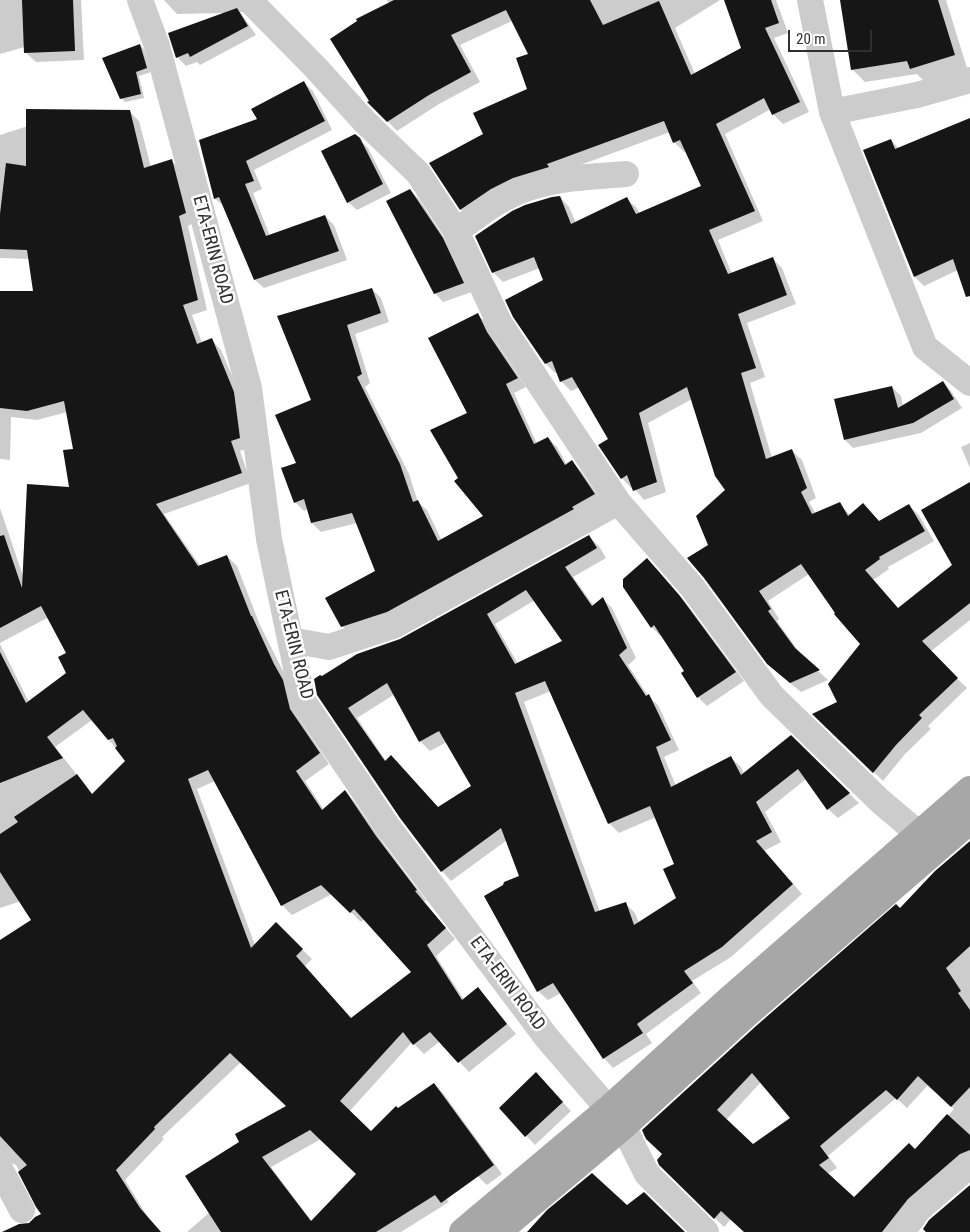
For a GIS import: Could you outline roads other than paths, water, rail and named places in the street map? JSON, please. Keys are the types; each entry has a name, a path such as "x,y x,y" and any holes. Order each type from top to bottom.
{"main road":[{"path":"497,1232 616,1118 729,1000 970,790"},
{"path":"463,1232 616,1118 746,1014 970,820"}],"street":[{"name":"ETA-ERIN ROAD","path":"140,0 157,46 249,388 269,539 303,701 378,811 547,1038 616,1118 647,1174 706,1232"},
{"path":"250,0 364,121 418,172 456,231 500,324 618,502 692,587 772,696 880,801 919,834"},
{"path":"810,0 832,112 925,347 970,383"},
{"path":"832,112 917,94 970,80"},
{"path":"456,231 505,198 537,185 569,179 626,174"},
{"path":"290,640 329,647 393,626 618,502"},
{"path":"902,1232 918,1210 970,1165"},
{"path":"0,1169 22,1210"}]}
